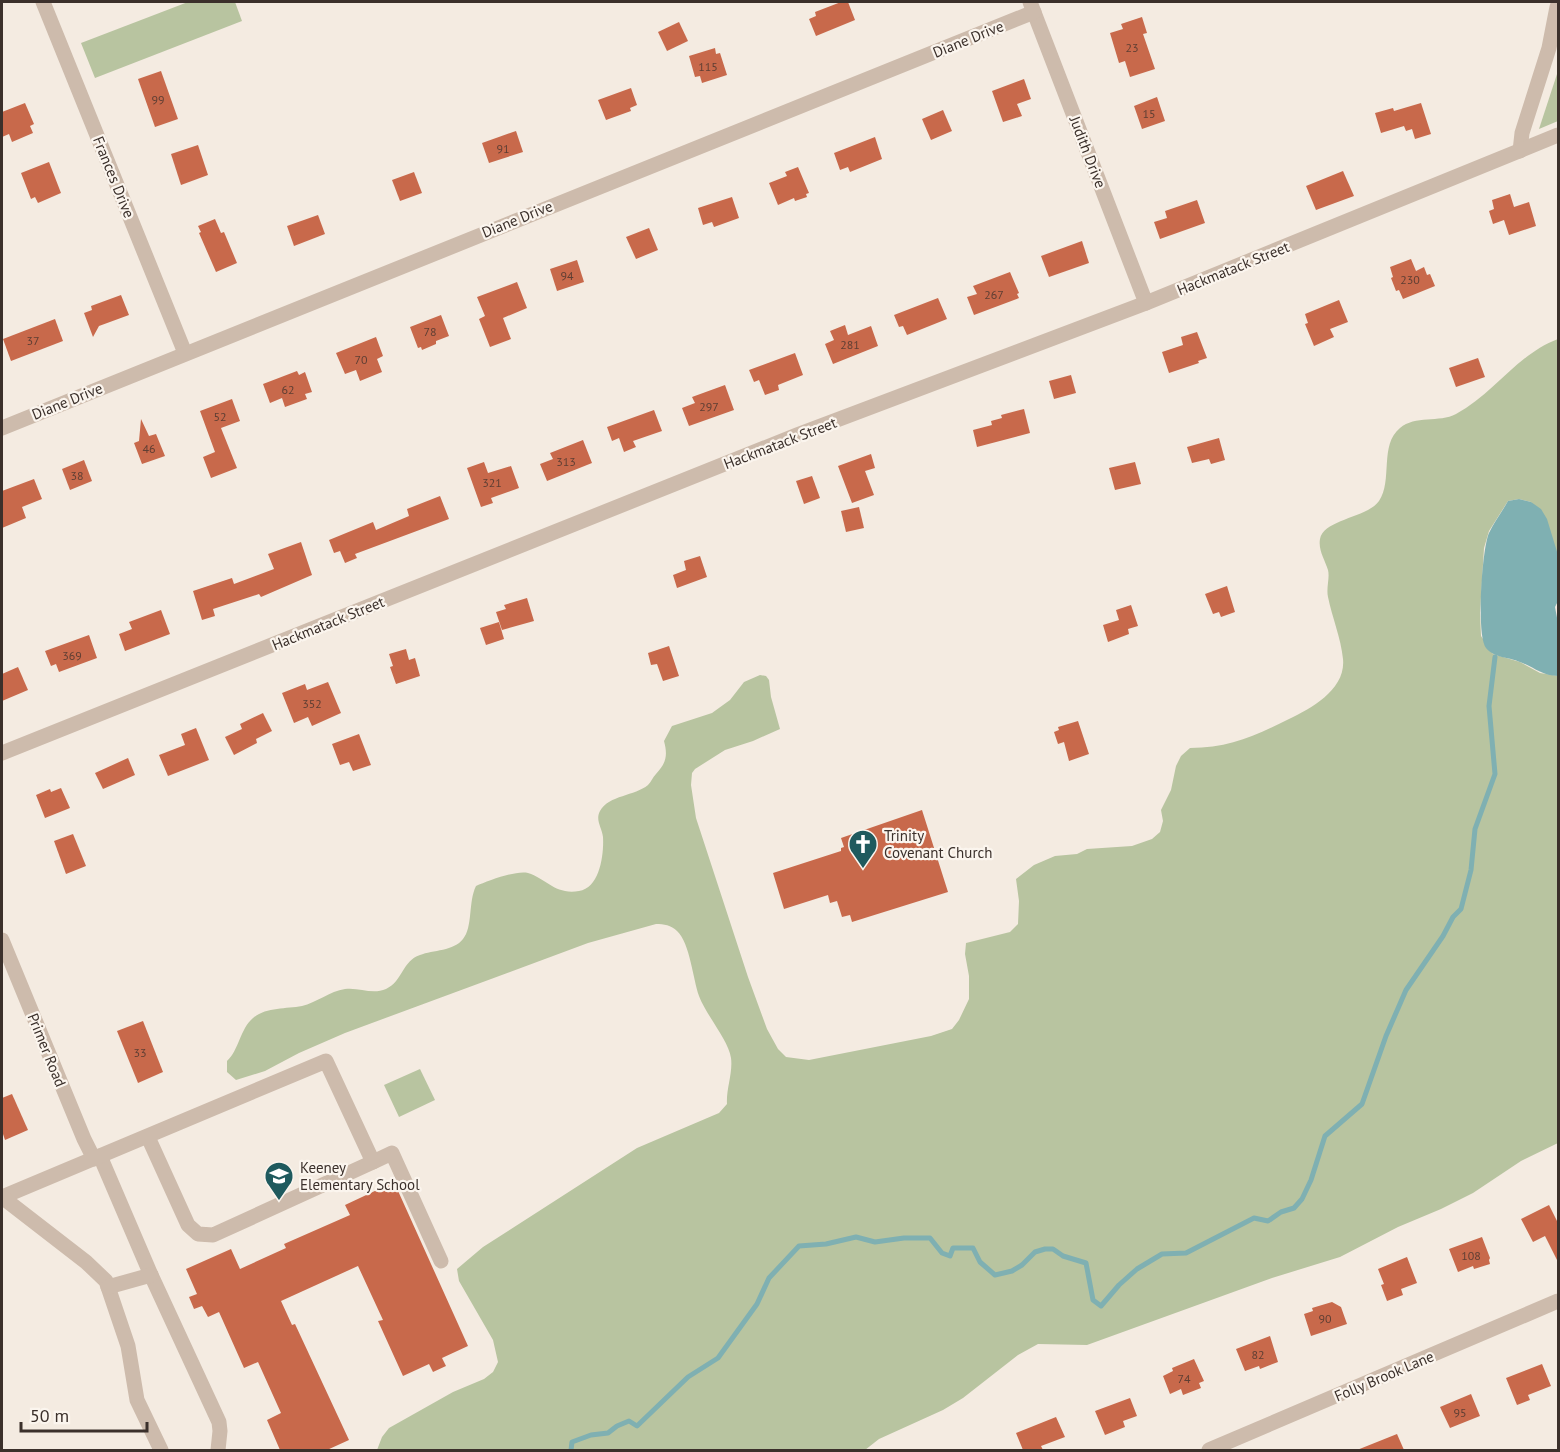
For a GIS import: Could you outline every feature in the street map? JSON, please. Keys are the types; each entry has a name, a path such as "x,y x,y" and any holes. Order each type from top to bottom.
{"street":[{"name":"Frances Drive","path":"43,2 185,353"},
{"name":"Diane Drive","path":"2,428 1032,7"},
{"name":"Judith Drive","path":"1032,7 1146,303"},
{"path":"1520,151 1522,133 1549,48 1557,8"},
{"name":"Hackmatack Street","path":"2,753 797,435 1146,303 1558,135"},
{"name":"Primer Road","path":"2,940 84,1139 97,1158 219,1422 218,1450"},
{"path":"161,1450 136,1400 128,1346 106,1281 86,1262 2,1197 326,1061 373,1162"},
{"path":"148,1137 188,1225 198,1234 213,1235 392,1153 441,1261"},
{"path":"108,1287 151,1275"},
{"name":"Folly Brook Lane","path":"1209,1450 1558,1301"}],"green space":[{"path":"188,2 235,2 242,21 95,78 81,43"},
{"path":"1558,71 1558,121 1539,129"},
{"path":"1558,339 1558,555 1531,502 1519,499 1508,501 1489,531 1484,548 1480,613 1481,636 1493,654 1520,662 1540,673 1558,676 1558,1143 1521,1161 1473,1193 1398,1227 1340,1257 1272,1278 1087,1345 1038,1344 1018,1355 963,1398 943,1410 879,1439 865,1450 377,1450 382,1437 389,1428 453,1392 484,1379 493,1372 498,1362 493,1340 459,1281 457,1269 483,1247 637,1148 719,1113 727,1104 731,1064 729,1051 699,996 685,944 677,931 662,924 588,943 345,1033 265,1071 236,1080 227,1072 227,1061 253,1018 270,1010 302,1006 339,990 381,991 386,989 396,981 414,958 449,948 463,939 468,928 474,892 476,886 481,884 502,876 523,872 564,891 586,889 596,877 603,852 603,837 598,818 604,806 643,789 649,784 664,763 666,751 664,741 672,726 712,713 730,700 744,682 760,675 766,676 769,680 780,729 725,750 695,769 692,773 691,785 696,818 767,1029 778,1049 786,1057 809,1060 931,1036 952,1029 969,999 966,943 1010,932 1018,924 1019,901 1016,879 1034,865 1055,856 1077,854 1087,849 1132,846 1152,839 1160,832 1163,821 1161,810 1171,790 1176,766 1181,756 1190,748 1217,746 1253,736 1308,709 1326,696 1339,679 1343,659 1328,597 1328,570 1320,547 1323,532 1373,507 1379,501 1385,484 1390,444 1400,428 1420,420 1449,417 1456,414 1482,396 1530,355"},
{"path":"420,1069 435,1100 399,1117 384,1085"}],"water":[{"path":"1519,499 1531,502 1541,509 1547,519 1558,555 1558,601 1555,607 1558,623 1558,676 1547,675 1520,662 1497,656 1486,648 1483,640 1481,592 1486,542 1508,501"}],"building":[{"path":"841,2 848,2 855,20 816,36 809,19 816,16 815,12"},
{"path":"1142,17 1147,33 1143,34 1155,69 1130,77 1125,61 1119,63 1110,33 1123,29 1121,24"},
{"path":"679,22 688,41 667,51 658,32"},
{"path":"715,48 716,54 720,53 727,75 702,83 700,76 695,77 689,56"},
{"path":"161,71 178,119 155,127 138,79"},
{"path":"1024,79 1031,99 1017,104 1022,116 1003,122 992,91"},
{"path":"631,88 637,105 630,108 631,111 606,120 598,100"},
{"path":"1157,97 1165,121 1142,129 1134,106"},
{"path":"25,103 34,124 30,126 33,133 12,142 9,134 2,137 2,112"},
{"path":"1421,103 1431,134 1415,139 1412,129 1406,131 1404,126 1381,133 1375,113 1393,108 1394,111"},
{"path":"943,110 952,131 931,140 922,119"},
{"path":"516,131 523,152 489,163 482,143"},
{"path":"875,137 882,159 850,172 848,167 840,170 834,153"},
{"path":"198,145 208,175 181,185 171,154"},
{"path":"49,162 61,193 38,203 35,197 31,199 21,173"},
{"path":"798,167 809,193 806,194 807,197 795,201 794,198 778,205 769,183 787,176 785,172"},
{"path":"1343,171 1354,196 1316,210 1306,186"},
{"path":"414,172 422,193 400,201 392,180"},
{"path":"1510,194 1514,207 1529,202 1536,226 1509,235 1504,220 1493,224 1489,211 1494,209 1492,200"},
{"path":"732,197 739,218 714,227 712,222 703,225 698,208"},
{"path":"1197,200 1205,223 1160,239 1154,222 1167,218 1165,211"},
{"path":"318,215 325,234 294,246 287,226"},
{"path":"215,219 221,233 224,232 237,263 216,272 198,226"},
{"path":"649,228 658,250 636,259 626,237"},
{"path":"1082,241 1089,263 1049,277 1041,256"},
{"path":"1411,259 1416,271 1424,267 1435,286 1403,299 1399,290 1396,291 1390,267"},
{"path":"577,260 584,282 557,291 550,269"},
{"path":"1010,272 1019,298 974,315 967,297 977,294 973,286"},
{"path":"517,282 527,308 503,318 511,339 490,347 479,319 485,316 477,297"},
{"path":"121,295 129,315 99,326 93,337 84,313 92,310 91,306"},
{"path":"938,298 947,319 907,335 903,326 899,327 894,315"},
{"path":"1339,300 1348,322 1330,329 1334,337 1314,346 1305,324 1308,323 1305,314"},
{"path":"441,315 449,336 422,350 421,347 418,348 410,327"},
{"path":"55,319 63,341 11,361 3,339"},
{"path":"845,325 848,335 871,326 878,346 833,364 825,344 834,340 830,331"},
{"path":"1197,332 1207,358 1169,373 1162,352 1183,345 1181,337"},
{"path":"376,337 383,356 377,359 382,372 360,381 356,370 345,374 336,353"},
{"path":"795,353 803,375 778,385 779,390 765,395 759,380 754,382 749,370"},
{"path":"1478,358 1485,377 1456,387 1449,368"},
{"path":"297,371 299,375 305,372 312,392 305,394 307,399 285,407 282,398 270,403 263,384"},
{"path":"1071,375 1076,393 1054,399 1049,381"},
{"path":"725,385 734,410 689,426 682,408 695,403 692,397"},
{"path":"232,399 240,421 221,428 237,468 211,478 203,457 215,452 200,411"},
{"path":"1024,409 1030,433 977,447 973,430 992,425 991,421 1002,418 1001,415"},
{"path":"654,410 662,431 633,441 636,447 624,452 619,438 612,441 607,427"},
{"path":"141,419 149,436 156,434 165,456 142,464 134,443 139,441"},
{"path":"1219,438 1225,460 1211,464 1209,459 1192,463 1187,447"},
{"path":"583,440 592,463 547,481 540,464 553,459 550,453"},
{"path":"871,454 875,468 865,471 874,495 852,503 838,466"},
{"path":"84,460 92,481 70,490 62,469"},
{"path":"484,462 488,473 511,466 519,488 491,498 493,503 481,507 467,468"},
{"path":"1135,462 1141,484 1115,490 1109,468"},
{"path":"812,476 820,498 804,504 796,481"},
{"path":"34,479 42,499 22,507 26,518 2,528 2,491"},
{"path":"440,496 449,519 355,554 357,558 345,563 340,551 334,553 329,540 373,522 376,530 409,516 407,509"},
{"path":"859,507 864,528 846,532 841,511"},
{"path":"301,542 312,575 261,597 259,594 213,609 215,616 202,620 193,591 232,578 234,584 274,569 268,554"},
{"path":"700,556 707,577 677,588 673,575 686,570 684,561"},
{"path":"1227,586 1235,612 1221,617 1219,612 1213,614 1205,594"},
{"path":"527,598 534,621 502,630 496,612 506,609 504,605"},
{"path":"1131,605 1138,626 1128,629 1129,634 1108,642 1103,625 1119,620 1116,610"},
{"path":"161,610 170,634 125,651 119,634 132,629 129,622"},
{"path":"499,622 504,639 486,645 480,628"},
{"path":"89,635 97,658 59,672 56,664 51,666 45,651"},
{"path":"669,646 679,676 663,681 657,664 651,665 648,653"},
{"path":"406,649 409,660 415,658 420,676 396,684 390,667 393,666 389,654"},
{"path":"18,667 28,690 2,701 2,674"},
{"path":"328,682 341,713 312,726 308,717 294,723 282,693 305,684 307,690"},
{"path":"263,713 272,731 256,739 257,743 234,755 225,737 242,729 240,724"},
{"path":"1078,721 1089,754 1069,761 1064,742 1058,744 1054,732 1059,730 1058,727"},
{"path":"196,728 209,760 168,776 159,755 185,745 181,734"},
{"path":"359,734 371,765 353,771 349,762 340,765 332,744"},
{"path":"128,758 135,775 103,789 95,773"},
{"path":"61,788 70,808 45,818 36,795 50,789 51,792"},
{"name":"Trinity Covenant Church","path":"922,810 948,892 852,922 850,915 842,917 837,901 830,903 828,895 784,909 773,873 841,851 844,847 841,838"},
{"path":"73,834 86,866 66,874 54,841"},
{"path":"143,1021 163,1072 138,1083 117,1031"},
{"path":"12,1094 28,1130 5,1140 2,1131 2,1098"},
{"path":"394,1182 468,1346 442,1358 446,1366 433,1372 429,1364 403,1376 378,1321 383,1320 358,1266 281,1301 292,1325 295,1324 349,1440 327,1450 280,1450 267,1420 281,1413 258,1362 244,1368 219,1312 208,1317 202,1306 194,1309 189,1297 197,1294 186,1269 231,1249 240,1269 286,1248 284,1244 350,1215 345,1205"},
{"path":"1549,1205 1558,1223 1558,1262 1545,1236 1533,1242 1521,1219"},
{"path":"1482,1237 1490,1264 1474,1269 1473,1266 1458,1272 1449,1249"},
{"path":"1407,1257 1417,1283 1401,1289 1403,1295 1387,1301 1378,1269"},
{"path":"1332,1302 1341,1307 1347,1324 1311,1336 1304,1314 1313,1311 1312,1308"},
{"path":"1270,1336 1278,1362 1260,1369 1259,1366 1245,1371 1236,1349"},
{"path":"1194,1359 1204,1381 1199,1383 1201,1388 1183,1395 1181,1389 1170,1394 1163,1376 1173,1371 1172,1368"},
{"path":"1542,1364 1551,1386 1528,1395 1530,1400 1517,1405 1506,1378"},
{"path":"1471,1394 1480,1416 1450,1428 1440,1407"},
{"path":"1130,1398 1137,1416 1123,1421 1125,1427 1105,1435 1095,1411"},
{"path":"1056,1417 1065,1437 1041,1446 1043,1450 1023,1450 1016,1433"},
{"path":"1397,1434 1404,1450 1357,1450"}],"waterway":[{"path":"571,1450 572,1442 591,1435 608,1433 629,1421 637,1426 688,1377 718,1358 757,1304 769,1278 799,1246 826,1244 856,1237 875,1242 904,1238 930,1238 942,1253 950,1256 953,1248 973,1248 980,1262 995,1275 1012,1271 1035,1252 1053,1249 1063,1256 1086,1263 1093,1300 1101,1306 1137,1269 1162,1254 1186,1253 1254,1218 1268,1221 1281,1212 1294,1208 1302,1199 1311,1180 1325,1136 1362,1104 1386,1036 1406,990 1443,936 1453,917 1461,909 1471,870 1475,829 1495,774 1489,706 1495,657"}],"place":[{"name":"Trinity Covenant Church","path":"863,870"},
{"name":"Keeney Elementary School","path":"279,1202"}]}
